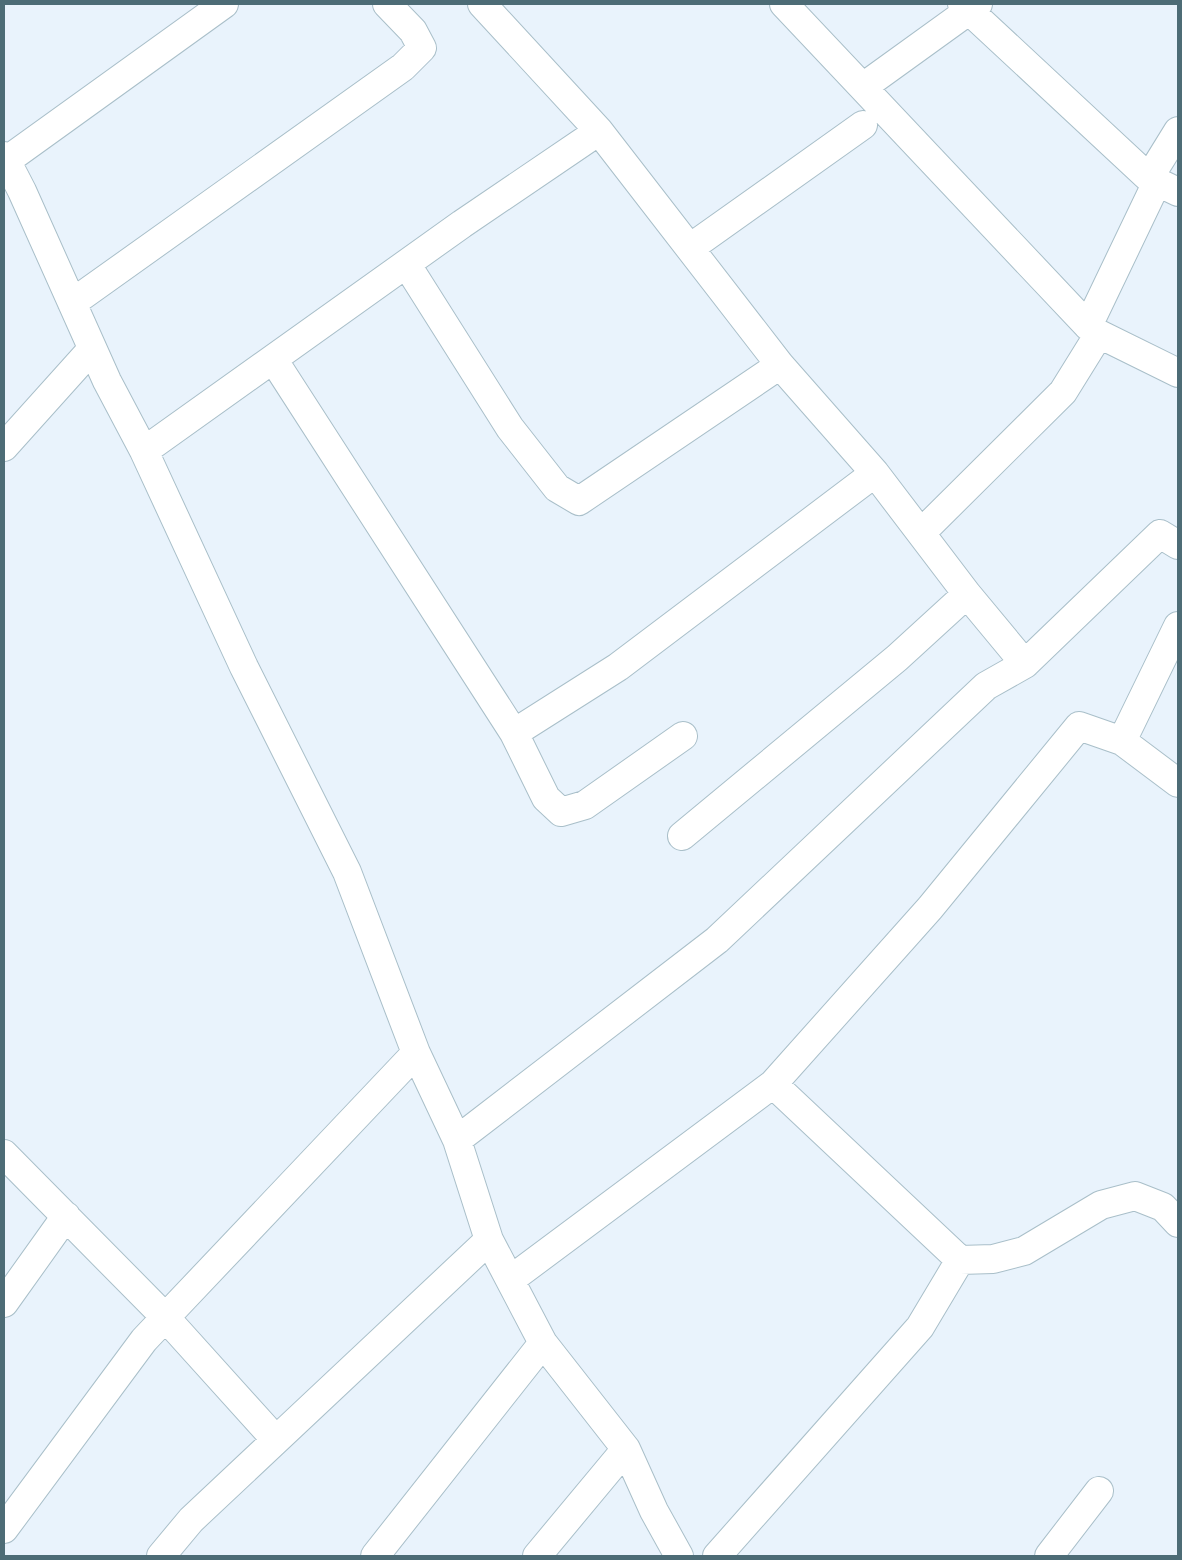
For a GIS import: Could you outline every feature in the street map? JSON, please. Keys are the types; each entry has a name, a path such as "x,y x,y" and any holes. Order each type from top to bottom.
{"street":[{"path":"224,4 5,159 22,191 107,381 144,451 244,667 347,872 416,1053 457,1140 488,1240 543,1343 626,1449 654,1511 679,1556"},
{"path":"72,303 403,67 422,48 413,31 387,4"},
{"path":"482,4 599,131 780,365 875,473 968,594 1025,664"},
{"path":"784,4 1094,330 1178,373"},
{"path":"863,88 970,6 1161,184"},
{"path":"690,248 863,125"},
{"path":"144,451 462,224 599,131"},
{"path":"921,533 1063,392 1094,330 1161,184 1178,131"},
{"path":"407,264 510,428 556,488 579,501 780,365"},
{"path":"4,447 92,349"},
{"path":"273,359 514,733 546,798 561,812 585,805 683,736"},
{"path":"514,733 618,667 875,473"},
{"path":"457,1140 716,940 986,686 1025,664 1160,534 1178,544"},
{"path":"682,836 897,658 968,594"},
{"path":"1122,741 1178,626"},
{"path":"510,1280 773,1084 930,908 1078,726 1122,741 1178,783"},
{"path":"4,1529 144,1340 416,1053"},
{"path":"773,1084 960,1260 993,1259 1024,1251 1101,1205 1135,1196 1163,1207 1178,1223"},
{"path":"4,1154 165,1317 276,1440"},
{"path":"4,1303 66,1216"},
{"path":"161,1556 191,1520 488,1240"},
{"path":"717,1556 920,1327 960,1260"},
{"path":"375,1556 543,1343"},
{"path":"537,1556 626,1449"},
{"path":"1049,1556 1099,1491"}]}
